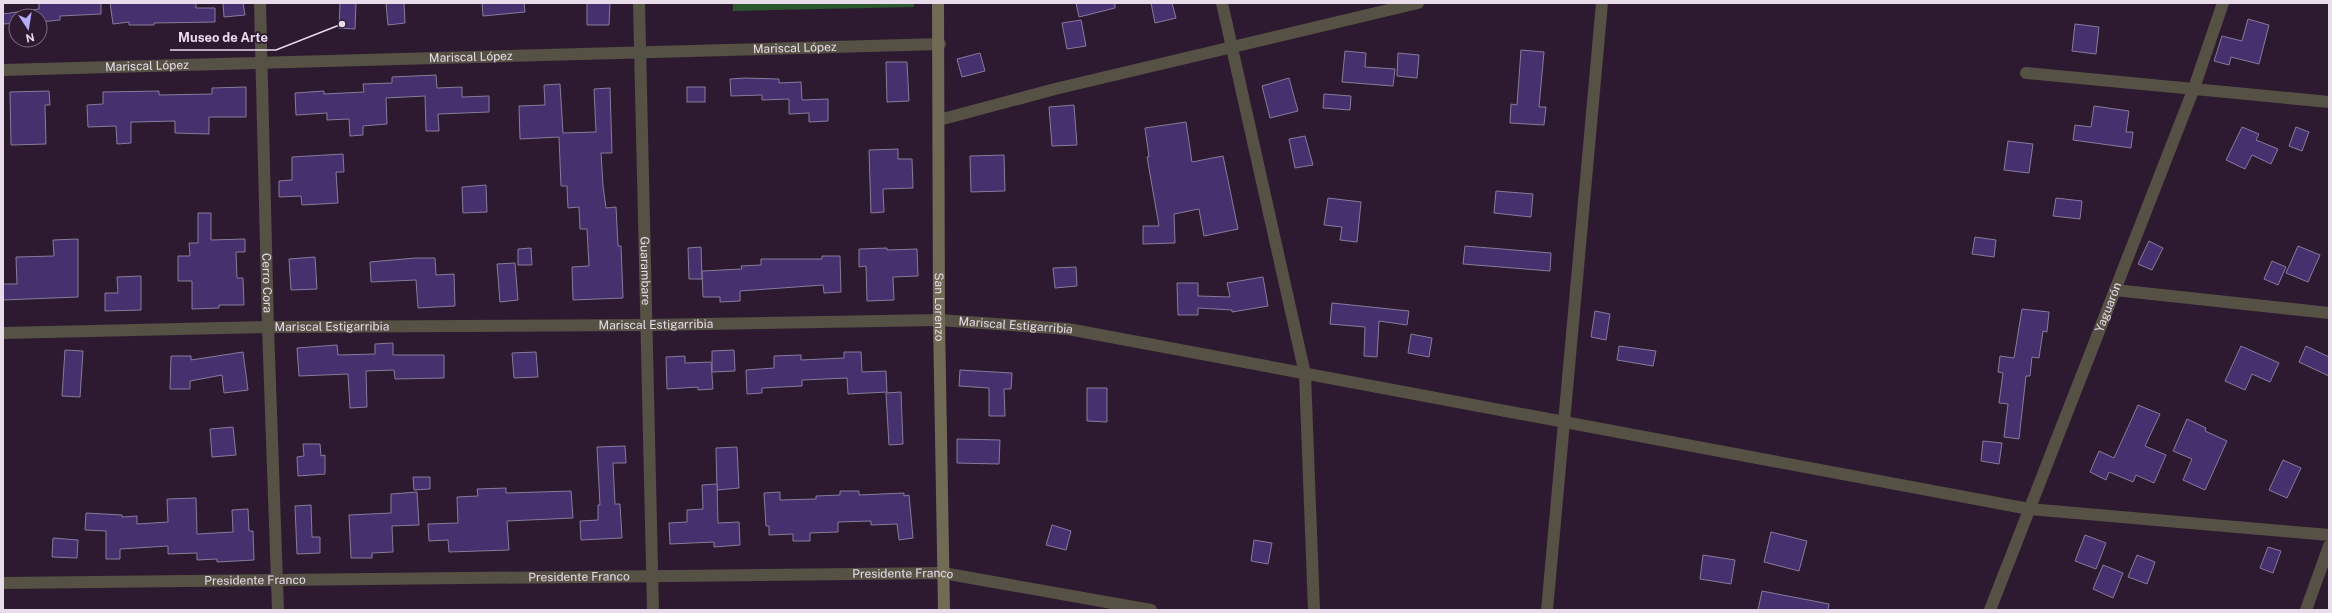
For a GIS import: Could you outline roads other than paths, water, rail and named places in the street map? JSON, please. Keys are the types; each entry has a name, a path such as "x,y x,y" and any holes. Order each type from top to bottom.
{"street":[{"name":"Cerro Cora","path":"260,3 268,327 278,610"},
{"name":"Guarambare","path":"639,3 653,610"},
{"name":"San Lorenzo","path":"938,3 940,44 939,320 944,610"},
{"path":"1222,3 1230,48 1305,374 1314,610"},
{"path":"940,120 1055,89 1418,3"},
{"path":"1547,610 1602,3"},
{"name":"Yaguarón","path":"1990,610 2194,88 2222,3"},
{"name":"Mariscal López","path":"3,70 261,61 940,44"},
{"path":"2026,73 2329,102"},
{"path":"2115,290 2329,313"},
{"name":"Mariscal Estigarribia","path":"3,334 268,327 646,325 939,320 1068,329 2030,509 2329,536"},
{"path":"2306,610 2329,546"},
{"name":"Presidente Franco","path":"3,583 943,574 1151,610"}],"place":[{"name":"Museo de Arte","path":"342,24"}]}
